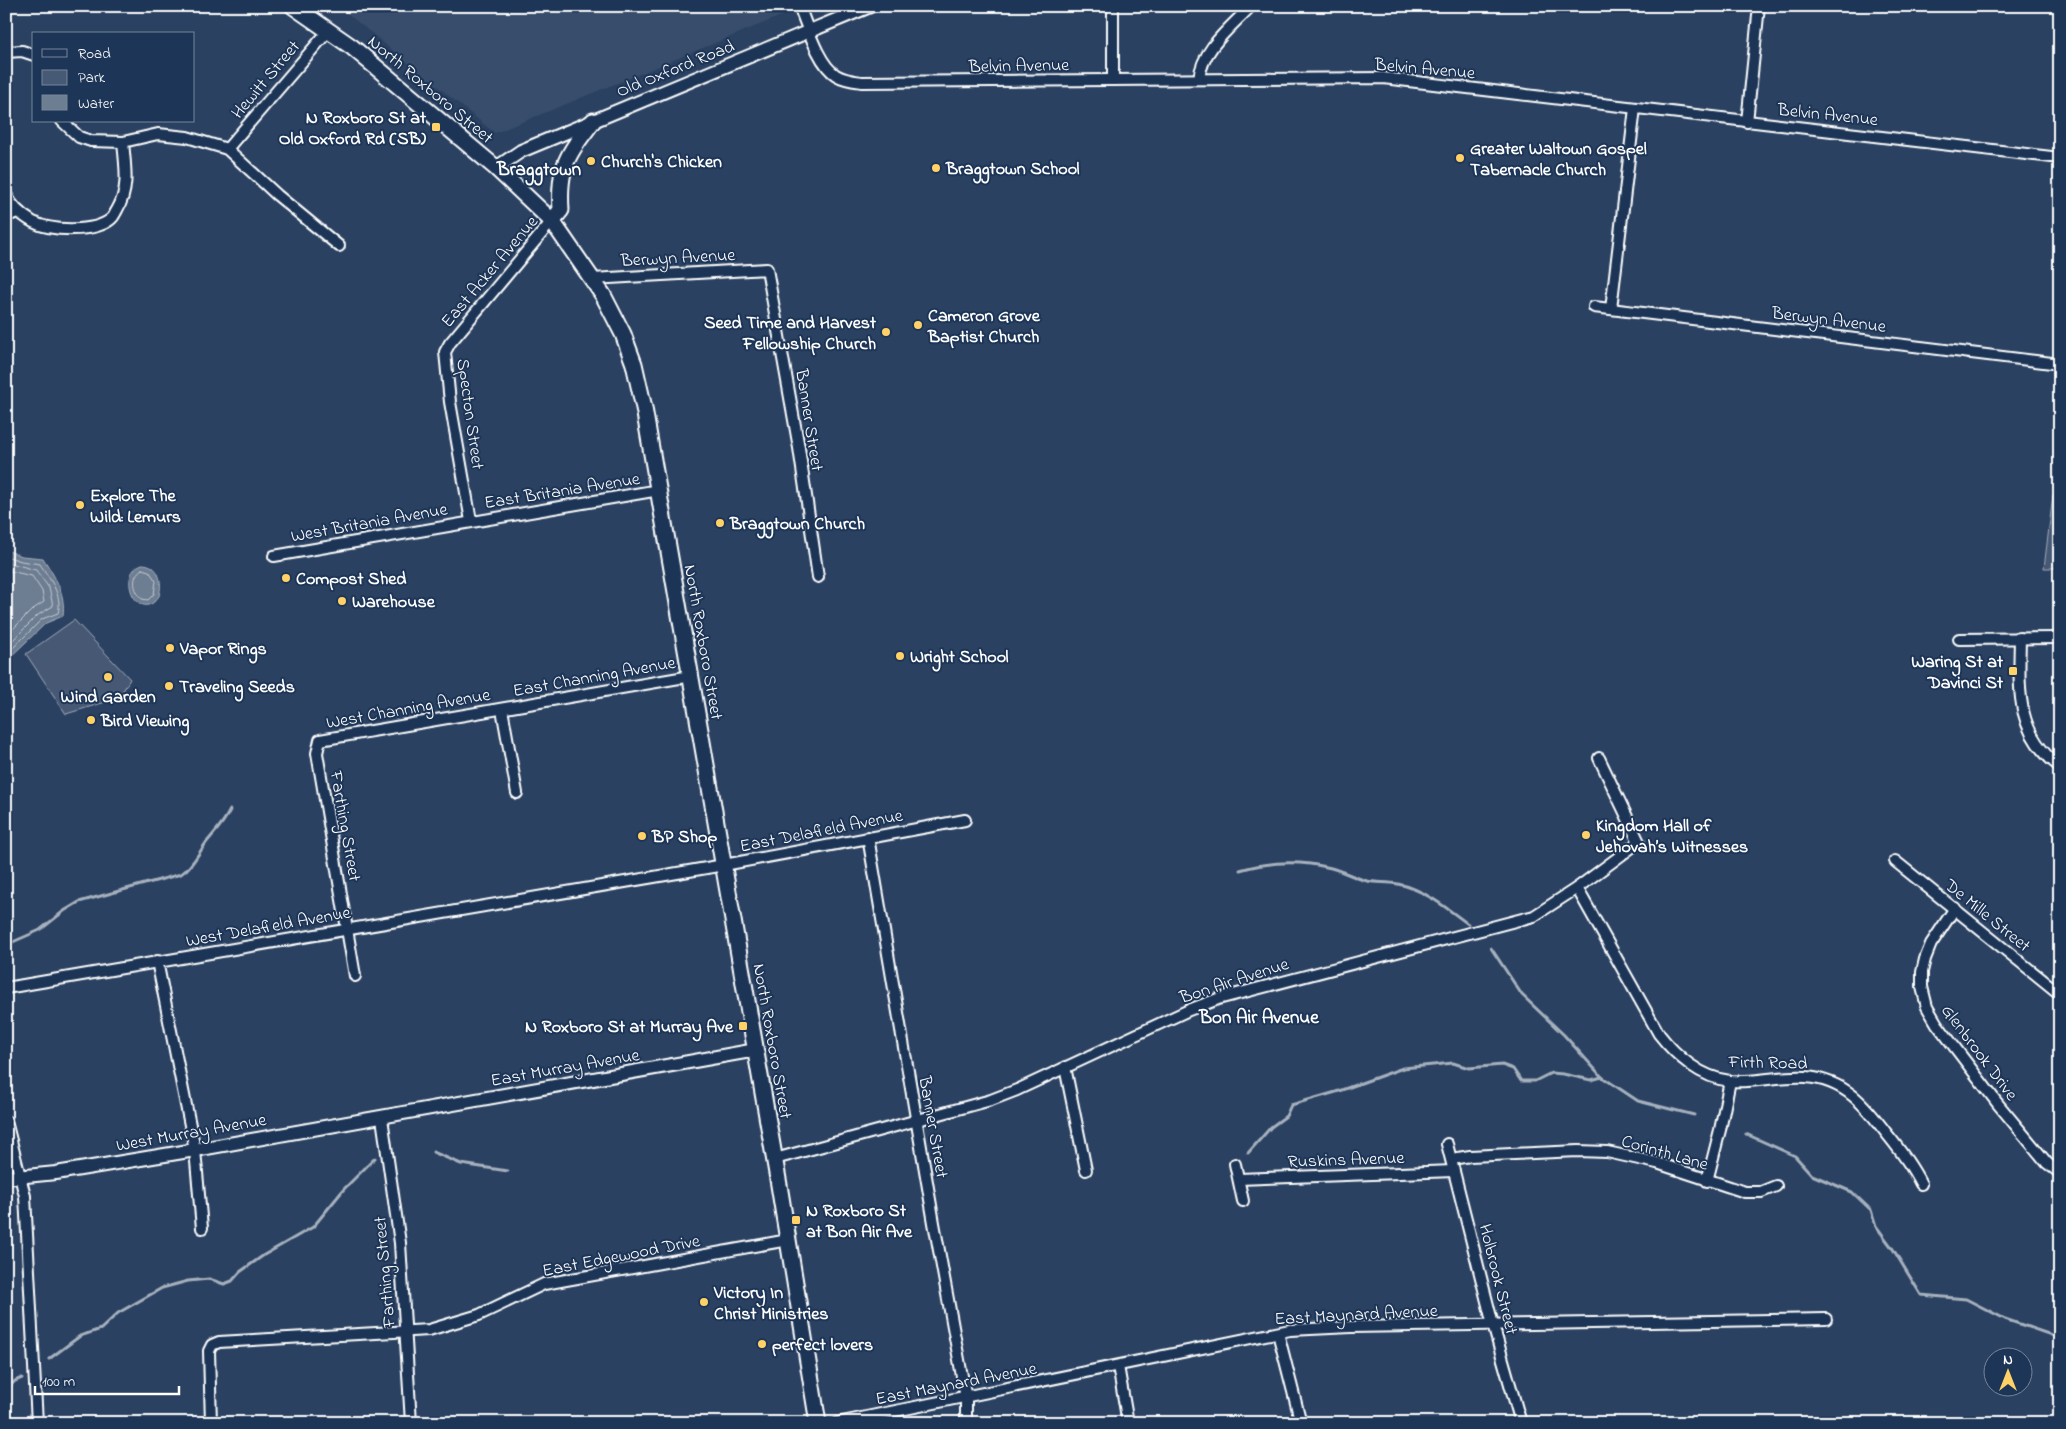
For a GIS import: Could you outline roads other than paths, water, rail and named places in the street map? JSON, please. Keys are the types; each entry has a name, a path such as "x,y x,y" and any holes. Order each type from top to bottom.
{"main road":[{"name":"North Roxboro Street","path":"293,6 329,30 496,168 552,221 603,295 623,334 634,364 659,490 775,1159 818,1423"},
{"path":"552,221 561,210 560,184 565,162 569,152 592,121"}],"street":[{"name":"Belvin Avenue","path":"799,6 821,57 836,75 852,81 1383,78 2060,158"},
{"name":"Old Oxford Road","path":"496,168 514,154 870,6"},
{"path":"1112,80 1113,6"},
{"path":"1199,79 1200,66 1205,54 1251,6"},
{"path":"1747,122 1759,6"},
{"name":"Hewitt Street","path":"227,149 329,30"},
{"path":"6,52 22,51 32,54"},
{"path":"1611,309 1636,108"},
{"path":"63,122 79,136 91,140 123,142 158,134 187,136 227,149 277,195 339,246"},
{"path":"6,194 18,212 34,222 56,228 98,226 112,219 122,201 126,186 123,142"},
{"path":"6,216 18,212"},
{"name":"East Acker Avenue","path":"450,343 552,221"},
{"name":"Berwyn Avenue","path":"592,279 766,269"},
{"name":"Banner Street","path":"766,269 799,448 818,577"},
{"name":"Berwyn Avenue","path":"1594,307 2060,364"},
{"name":"Specton Street","path":"450,343 445,352 450,402 471,521"},
{"name":"East Britania Avenue","path":"471,521 659,490"},
{"name":"West Britania Avenue","path":"274,556 471,521"},
{"path":"2020,638 2022,712 2032,737 2042,751 2060,767"},
{"path":"1959,639 2060,638"},
{"name":"East Channing Avenue","path":"502,708 691,676"},
{"path":"502,708 517,793"},
{"name":"West Channing Avenue","path":"320,740 502,708"},
{"name":"Farthing Street","path":"320,740 317,753 355,976"},
{"name":"Bon Air Avenue","path":"775,1159 991,1100 1189,1010 1218,999 1527,918 1548,909 1639,842 1599,758"},
{"name":"East Delafield Avenue","path":"535,896 965,820"},
{"name":"Banner Street","path":"868,837 966,1398 966,1423"},
{"name":"De Mille Street","path":"1895,862 1955,908 2060,994"},
{"name":"Firth Road","path":"1577,888 1660,1034 1673,1051 1683,1060 1708,1074 1730,1081 1806,1077 1828,1082 1848,1091 1866,1106 1911,1165 1921,1184"},
{"name":"West Delafield Avenue","path":"6,988 535,896"},
{"name":"Glenbrook Drive","path":"1955,908 1931,944 1925,958 1922,972 1922,987 1927,1007 1936,1024 1998,1104 2047,1163 2060,1173"},
{"path":"157,961 195,1150 202,1228"},
{"name":"East Murray Avenue","path":"382,1118 756,1050"},
{"path":"1065,1067 1086,1170"},
{"path":"1707,1181 1730,1081"},
{"name":"Farthing Street","path":"382,1118 400,1243 411,1423"},
{"name":"West Murray Avenue","path":"6,1178 21,1178 382,1118"},
{"path":"6,1121 25,1196 37,1423"},
{"name":"Holbrook Street","path":"1447,1144 1493,1325 1521,1423"},
{"name":"Corinth Lane","path":"1452,1159 1470,1156 1578,1151 1607,1152 1657,1163 1707,1181 1754,1193 1769,1190 1776,1186"},
{"path":"1235,1164 1244,1201"},
{"name":"Ruskins Avenue","path":"1239,1180 1454,1171"},
{"name":"East Edgewood Drive","path":"211,1423 209,1351 212,1345 219,1342 429,1330 479,1315 544,1284 788,1240"},
{"name":"East Maynard Avenue","path":"837,1423 1278,1333 1351,1327 1826,1319"},
{"path":"1278,1333 1301,1423"},
{"path":"1118,1366 1128,1423"}],"water":[{"path":"6,550 22,556 43,558 59,586 63,600 63,616 46,623 6,661"},
{"path":"142,564 156,570 160,580 159,596 152,604 144,605 138,602 130,587 130,578 134,570"}],"waterway":[{"path":"6,945 40,930 79,902 181,874 192,864 230,810"},
{"path":"1240,870 1274,863 1319,865 1367,881 1398,884 1417,890 1435,900 1468,924"},
{"path":"1491,948 1522,995 1564,1035 1602,1077 1638,1101 1694,1115"},
{"path":"1248,1153 1271,1127 1286,1116 1291,1105 1336,1092 1403,1068 1453,1063 1469,1068 1502,1065 1513,1069 1521,1081 1535,1081 1551,1073 1591,1080 1602,1077"},
{"path":"1746,1134 1795,1156 1812,1175 1852,1192 1871,1210 1876,1226 1893,1249 1921,1295 1966,1299 2005,1319 2060,1338"},
{"path":"433,1152 461,1164 508,1171"},
{"path":"49,1359 80,1336 101,1329 118,1313 162,1288 188,1281 209,1279 224,1284 232,1281 240,1272 264,1255 313,1227 344,1189 375,1158"},
{"path":"6,1390 15,1381 22,1378"}],"place":[{"name":"N Roxboro St at Old Oxford Rd (SB)","path":"436,127"},
{"name":"Greater Waltown Gospel Tabernacle Church","path":"1460,158"},
{"name":"Church's Chicken","path":"591,161"},
{"name":"Braggtown School","path":"936,168"},
{"name":"Cameron Grove Baptist Church","path":"918,325"},
{"name":"Seed Time and Harvest Fellowship Church","path":"886,332"},
{"name":"Explore The Wild: Lemurs","path":"80,505"},
{"name":"Braggtown Church","path":"720,523"},
{"name":"Compost Shed","path":"286,578"},
{"name":"Warehouse","path":"342,601"},
{"name":"Vapor Rings","path":"170,648"},
{"name":"Wright School","path":"900,656"},
{"name":"Waring St at Davinci St","path":"2013,671"},
{"name":"Wind Garden","path":"108,677"},
{"name":"Traveling Seeds","path":"169,686"},
{"name":"Bird Viewing","path":"91,720"},
{"name":"Kingdom Hall of Jehovah’s Witnesses","path":"1586,835"},
{"name":"BP Shop","path":"642,836"},
{"name":"N Roxboro St at Murray Ave","path":"743,1026"},
{"name":"N Roxboro St at Bon Air Ave","path":"796,1220"},
{"name":"Victory In Christ Ministries","path":"704,1302"},
{"name":"perfect lovers","path":"762,1344"}],"district":[{"name":"Braggtown","path":"539,168"},
{"name":"Bon Air Avenue","path":"1259,1016"}]}
